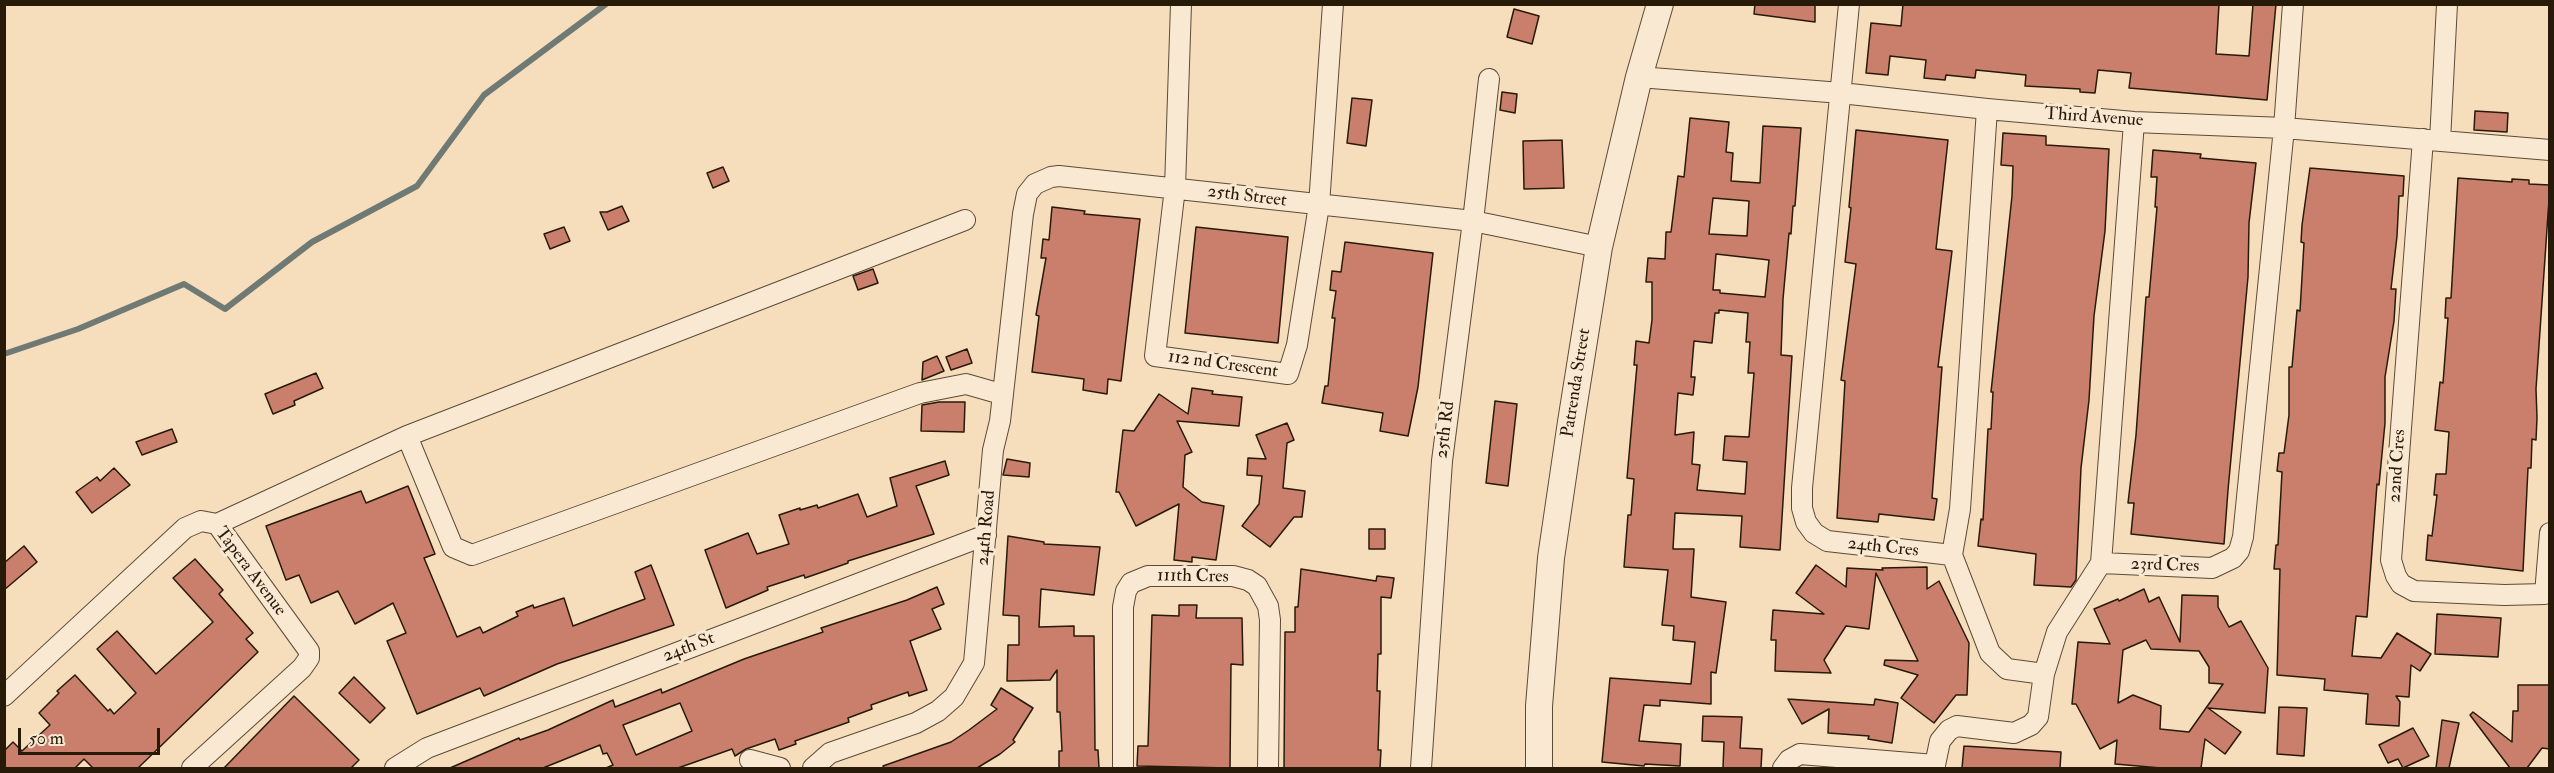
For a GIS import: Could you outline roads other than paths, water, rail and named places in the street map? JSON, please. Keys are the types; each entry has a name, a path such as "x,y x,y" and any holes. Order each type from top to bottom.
{"street":[{"path":"1174,188 1181,4"},
{"path":"1319,205 1333,4"},
{"name":"Patrenda Street","path":"1539,768 1539,706 1551,558 1599,247 1639,77 1660,4"},
{"name":"24th Cres","path":"1849,4 1802,488 1802,508 1806,522 1814,533 1827,541 1952,555"},
{"path":"2284,128 2293,4"},
{"path":"2432,140 2447,4"},
{"name":"Third Avenue","path":"1639,77 1841,93 2134,122 2284,128 2550,150"},
{"name":"25th Rd","path":"1421,768 1442,461 1489,79"},
{"path":"1987,109 1960,508 1952,555 1990,653 2007,669 2044,674"},
{"path":"1783,768 1789,760 1800,754 1935,767 1940,741 1949,730 1958,726 2014,733 2031,725 2038,717 2044,674 2057,632 2102,563 2134,122"},
{"name":"23rd Cres","path":"2102,563 2212,568 2233,558 2239,551 2243,537 2284,128"},
{"name":"22nd Cres","path":"2432,140 2391,560 2396,576 2402,584 2414,591 2504,595 2545,594 2550,533"},
{"name":"25th Street","path":"1028,194 1042,180 1059,176 1473,221"},
{"name":"112 nd Crescent","path":"1174,188 1155,357 1288,374 1297,345 1319,205"},
{"name":"24th Road","path":"813,768 830,753 916,723 938,711 959,691 974,663 993,450 1000,421 1001,394 1028,194"},
{"path":"217,524 407,436 965,220"},
{"path":"1473,221 1599,247"},
{"path":"407,436 453,547 472,555 920,393 966,384 1001,394"},
{"name":"Tapera Avenue","path":"4,696 185,528 201,520 217,524 309,651 309,658 302,668 192,768"},
{"name":"24th St","path":"395,768 427,748 986,535"},
{"name":"111th Cres","path":"1123,768 1123,608 1126,591 1131,583 1149,576 1233,576 1248,580 1257,586 1268,606 1270,620 1268,768"},
{"path":"750,760 780,768"}],"waterway":[{"path":"4,354 78,329 184,284 225,309 312,242 417,186 484,95 606,4"}]}
